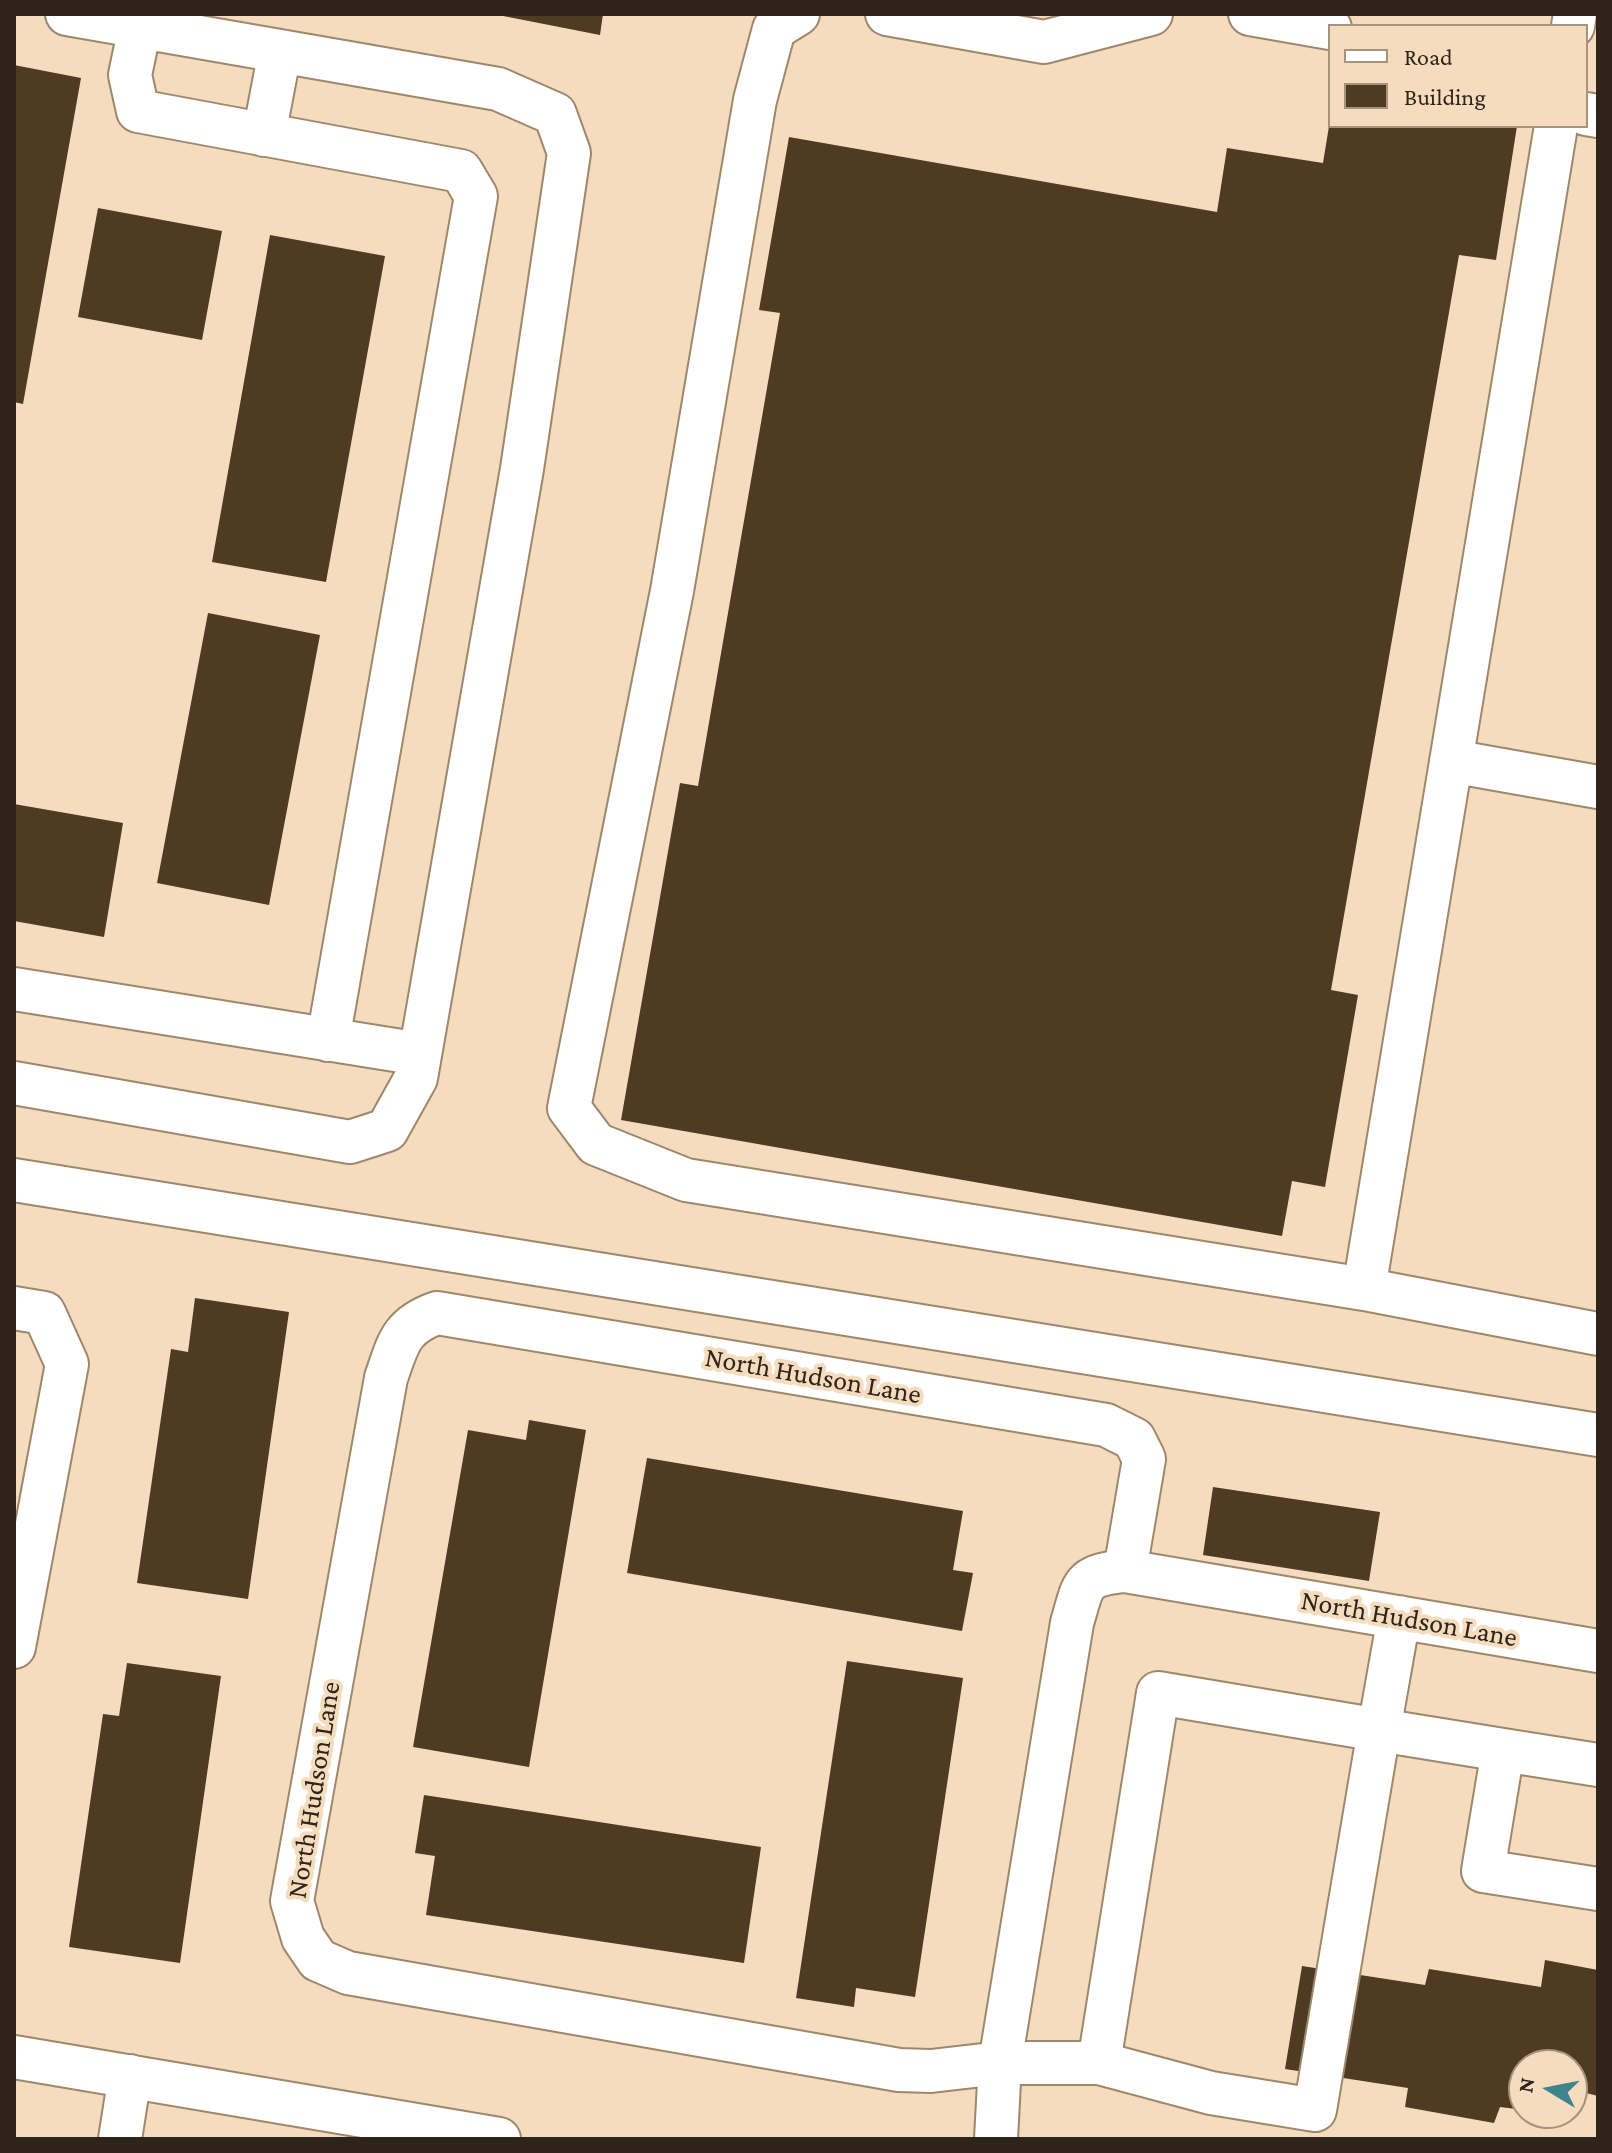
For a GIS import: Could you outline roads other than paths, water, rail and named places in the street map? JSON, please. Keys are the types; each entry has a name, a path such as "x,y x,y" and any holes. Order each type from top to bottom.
{"lane":[{"path":"14,1083 350,1142 387,1130 416,1078 522,469 569,153 555,114 498,89 280,51 215,27 140,27 67,14"},
{"path":"798,14 774,29 755,100 672,591 569,1108 596,1144 686,1180 1364,1289 1598,1334"},
{"path":"887,14 1044,42 1151,14"},
{"path":"1250,14 1328,28"},
{"path":"140,27 130,75 138,111 461,171 476,196 328,1040"},
{"path":"264,135 280,51"},
{"path":"1364,1289 1556,128"},
{"path":"1451,761 1598,787"},
{"path":"14,989 420,1054"},
{"path":"14,1180 1598,1435"},
{"path":"14,1308 44,1313 67,1364 14,1647"},
{"name":"North Hudson Lane","path":"1125,1571 1144,1459 1134,1439 1106,1425 437,1313 414,1321 398,1343 386,1378 292,1901 303,1938 318,1960 348,1973 899,2070 931,2071 1000,2063 1072,1623 1083,1587 1097,1574 1125,1571 1598,1651"},
{"path":"996,2139 1000,2063 1099,2063 1211,2093 1315,2110 1399,1617"},
{"path":"1099,2063 1158,1693 1598,1765"},
{"path":"1503,1750 1483,1871 1598,1889"},
{"path":"14,2057 499,2139"},
{"path":"120,2139 130,2076"}]}
